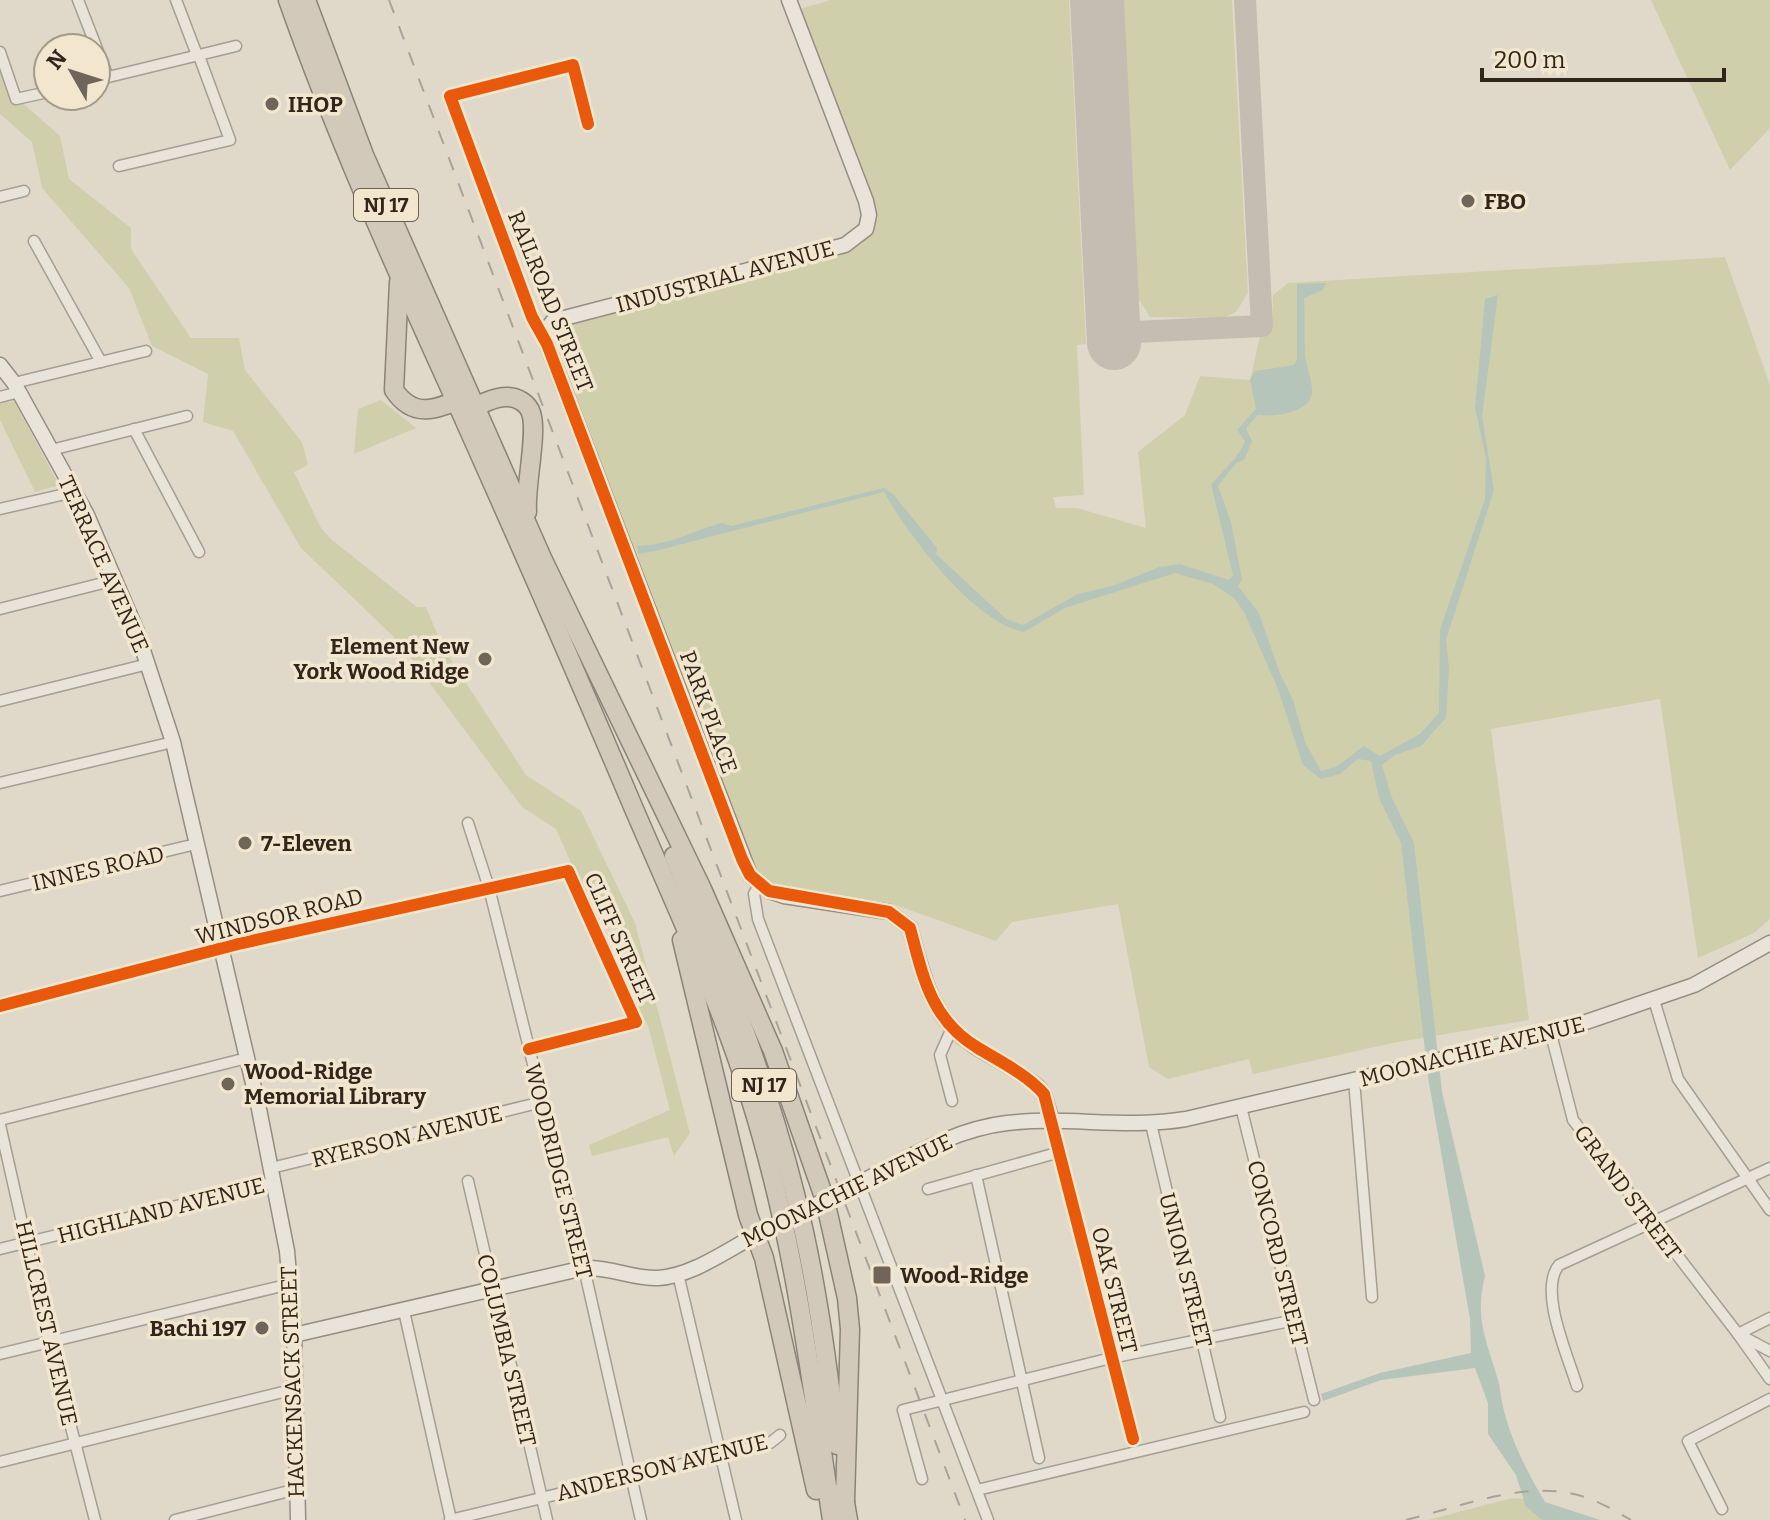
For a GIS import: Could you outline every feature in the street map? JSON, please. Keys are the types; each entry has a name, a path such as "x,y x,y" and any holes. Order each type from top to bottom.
{"highway":[{"name":"NJ 17","path":"288,0 399,279 528,523 717,958 782,1143 812,1264 848,1520"},
{"name":"NJ 17","path":"306,0 364,155 466,406 732,1046 780,1201 806,1333 832,1520"},
{"path":"399,279 394,390 415,409 433,411 503,397 518,399 529,409 533,424 525,491 528,523"},
{"path":"604,692 730,949 800,1127 825,1200 849,1315 845,1501"},
{"path":"682,921 685,956 763,1231 764,1258 824,1520"}],"main road":[{"name":"INDUSTRIAL AVENUE","path":"547,344 549,326 553,321 845,245 866,229 869,215 866,201 789,0"},
{"name":"RAILROAD STREET","path":"547,344 627,550"},
{"name":"TERRACE AVENUE","path":"0,365 74,492 115,580 155,683"},
{"name":"PARK PLACE","path":"627,550 742,859 759,885"},
{"name":"HACKENSACK STREET","path":"155,683 173,742 273,1175 290,1284 294,1335 298,1520"},
{"path":"759,885 784,896 889,912 905,921 910,928 931,1000 952,1028 1038,1087 1049,1105 1052,1122"},
{"name":"MOONACHIE AVENUE","path":"294,1335 584,1268 606,1267 646,1278 678,1274 960,1134 1005,1123 1151,1124 1241,1107 1551,1034 1654,1000 1734,966 1770,943"}],"street":[{"path":"78,0 90,32"},
{"path":"119,166 230,140 176,0"},
{"path":"112,76 236,46"},
{"path":"0,52 16,99 32,96"},
{"name":"RAILROAD STREET","path":"547,344 532,317 450,96 573,65 588,124"},
{"path":"0,197 24,191"},
{"path":"34,241 101,362"},
{"path":"0,397 16,388 146,351"},
{"path":"51,450 187,416"},
{"path":"134,429 199,552"},
{"path":"0,509 74,492"},
{"path":"0,609 115,580"},
{"path":"0,701 148,664"},
{"path":"0,783 173,742"},
{"name":"WOODRIDGE STREET","path":"468,823 489,888 584,1268 641,1520"},
{"name":"INNES ROAD","path":"0,891 196,844"},
{"name":"WINDSOR ROAD","path":"0,1006 221,951 238,944 568,871"},
{"name":"CLIFF STREET","path":"529,1049 636,1022 568,871"},
{"name":"PARK PLACE","path":"759,885 754,894 758,919 977,1490"},
{"path":"1654,1000 1678,1079 1770,1210"},
{"path":"952,1028 940,1055 952,1101"},
{"name":"GRAND STREET","path":"1551,1034 1573,1120 1770,1379"},
{"path":"0,1123 247,1058"},
{"path":"1354,1080 1372,1297"},
{"name":"RYERSON AVENUE","path":"273,1175 542,1102"},
{"name":"CONCORD STREET","path":"1241,1107 1314,1400"},
{"name":"OAK STREET","path":"1052,1122 1133,1439"},
{"name":"HILLCREST AVENUE","path":"0,1123 49,1342 95,1520"},
{"name":"UNION STREET","path":"1151,1124 1220,1417"},
{"name":"MOONACHIE AVENUE","path":"928,1189 1060,1152"},
{"path":"1577,1386 1550,1294 1551,1278 1565,1261 1770,1168"},
{"name":"HIGHLAND AVENUE","path":"0,1249 273,1175"},
{"path":"976,1175 1039,1458"},
{"name":"COLUMBIA STREET","path":"468,1181 547,1520"},
{"path":"678,1274 736,1520"},
{"path":"0,1354 290,1284"},
{"path":"404,1311 451,1520"},
{"path":"1738,1334 1770,1318"},
{"path":"922,1479 903,1410 1111,1358 1295,1320"},
{"name":"GRAND STREET","path":"1738,1334 1770,1351"},
{"path":"0,1462 295,1389"},
{"path":"1722,1509 1688,1441 1770,1399"},
{"path":"988,1520 977,1490 1304,1412"},
{"name":"ANDERSON AVENUE","path":"451,1520 770,1443 780,1435"},
{"path":"175,1520 297,1489"}],"green space":[{"path":"831,0 1069,0 1086,344 1077,345 1084,495 1053,497 1056,508 1077,508 1146,528 1138,452 1185,415 1200,376 1250,380 1260,336 1272,331 1273,295 1288,283 1725,257 1770,385 1770,919 1754,933 1698,958 1660,699 1491,729 1529,1020 1393,1043 1253,1074 1249,1059 1168,1079 1149,1067 1118,904 1012,922 996,941 893,904 759,885 544,336 568,312 860,245 878,218 796,10"},
{"path":"1122,0 1232,0 1248,293 1236,312 1223,318 1150,317 1137,296"},
{"path":"1651,0 1770,0 1770,128 1730,170"},
{"path":"0,50 18,99 60,136 69,179 131,228 131,249 191,338 239,338 245,370 302,442 308,465 294,472 321,528 417,607 426,607 442,646 526,775 581,811 635,923 690,1133 674,1156 668,1137 592,1156 589,1145 670,1110 648,1026 613,965 636,948 629,930 599,926 556,829 522,807 399,642 301,548 233,431 203,422 208,374 152,346 129,288 42,188 32,142 0,114"},
{"path":"381,400 416,428 354,454 358,409"},
{"path":"14,401 59,485 35,492 0,420 0,404"},
{"path":"1512,1498 1526,1499 1526,1507 1542,1520 1428,1520"}],"shaded area":[{"path":"1326,283 1323,290 1304,298 1305,355 1312,389 1310,400 1290,412 1258,415 1246,428 1252,441 1244,460 1236,463 1218,486 1231,522 1242,580 1238,586 1259,613 1279,671 1293,700 1305,742 1321,771 1336,767 1364,746 1380,756 1420,734 1439,713 1440,629 1485,499 1486,458 1475,408 1485,299 1498,295 1482,416 1494,490 1446,640 1449,668 1446,718 1421,746 1395,755 1382,765 1392,798 1414,843 1442,1092 1485,1276 1481,1317 1507,1423 1521,1458 1545,1502 1600,1520 1542,1520 1526,1507 1516,1475 1488,1434 1488,1403 1475,1368 1381,1380 1323,1401 1321,1394 1380,1373 1471,1353 1470,1319 1428,1077 1401,843 1379,798 1371,761 1358,759 1340,774 1321,779 1303,765 1278,689 1244,612 1234,598 1213,584 1175,573 1065,608 1024,632 1004,625 984,612 944,575 909,531 884,492 655,551 639,554 637,546 671,540 722,523 731,526 884,488 893,494 937,548 936,554 1006,619 1023,625 1078,594 1115,585 1159,567 1180,564 1229,580 1233,575 1211,485 1235,458 1245,441 1237,430 1256,409 1250,380 1255,371 1294,365 1297,360 1297,284"}],"taxiway":[{"path":"1113,333 1262,326 1245,0"}],"runway":[{"path":"1097,0 1114,343"}],"railway":[{"path":"389,0 965,1520"},
{"path":"1406,1520 1487,1498 1529,1491 1586,1497 1631,1520"}],"cycle path":[{"path":"588,124 573,65 450,96 532,317 547,344 750,875 769,891 889,912 910,928 931,996 949,1024 962,1037 1021,1074 1044,1094 1133,1439"},
{"path":"0,1006 238,944 568,871 636,1022 529,1049"}],"place":[{"name":"IHOP","path":"272,104"},
{"name":"FBO","path":"1468,201"},
{"name":"Element New York Wood Ridge","path":"485,659"},
{"name":"7-Eleven","path":"245,843"},
{"name":"Wood-Ridge Memorial Library","path":"228,1084"},
{"name":"Wood-Ridge","path":"882,1275"},
{"name":"Bachi 197","path":"262,1328"}]}
